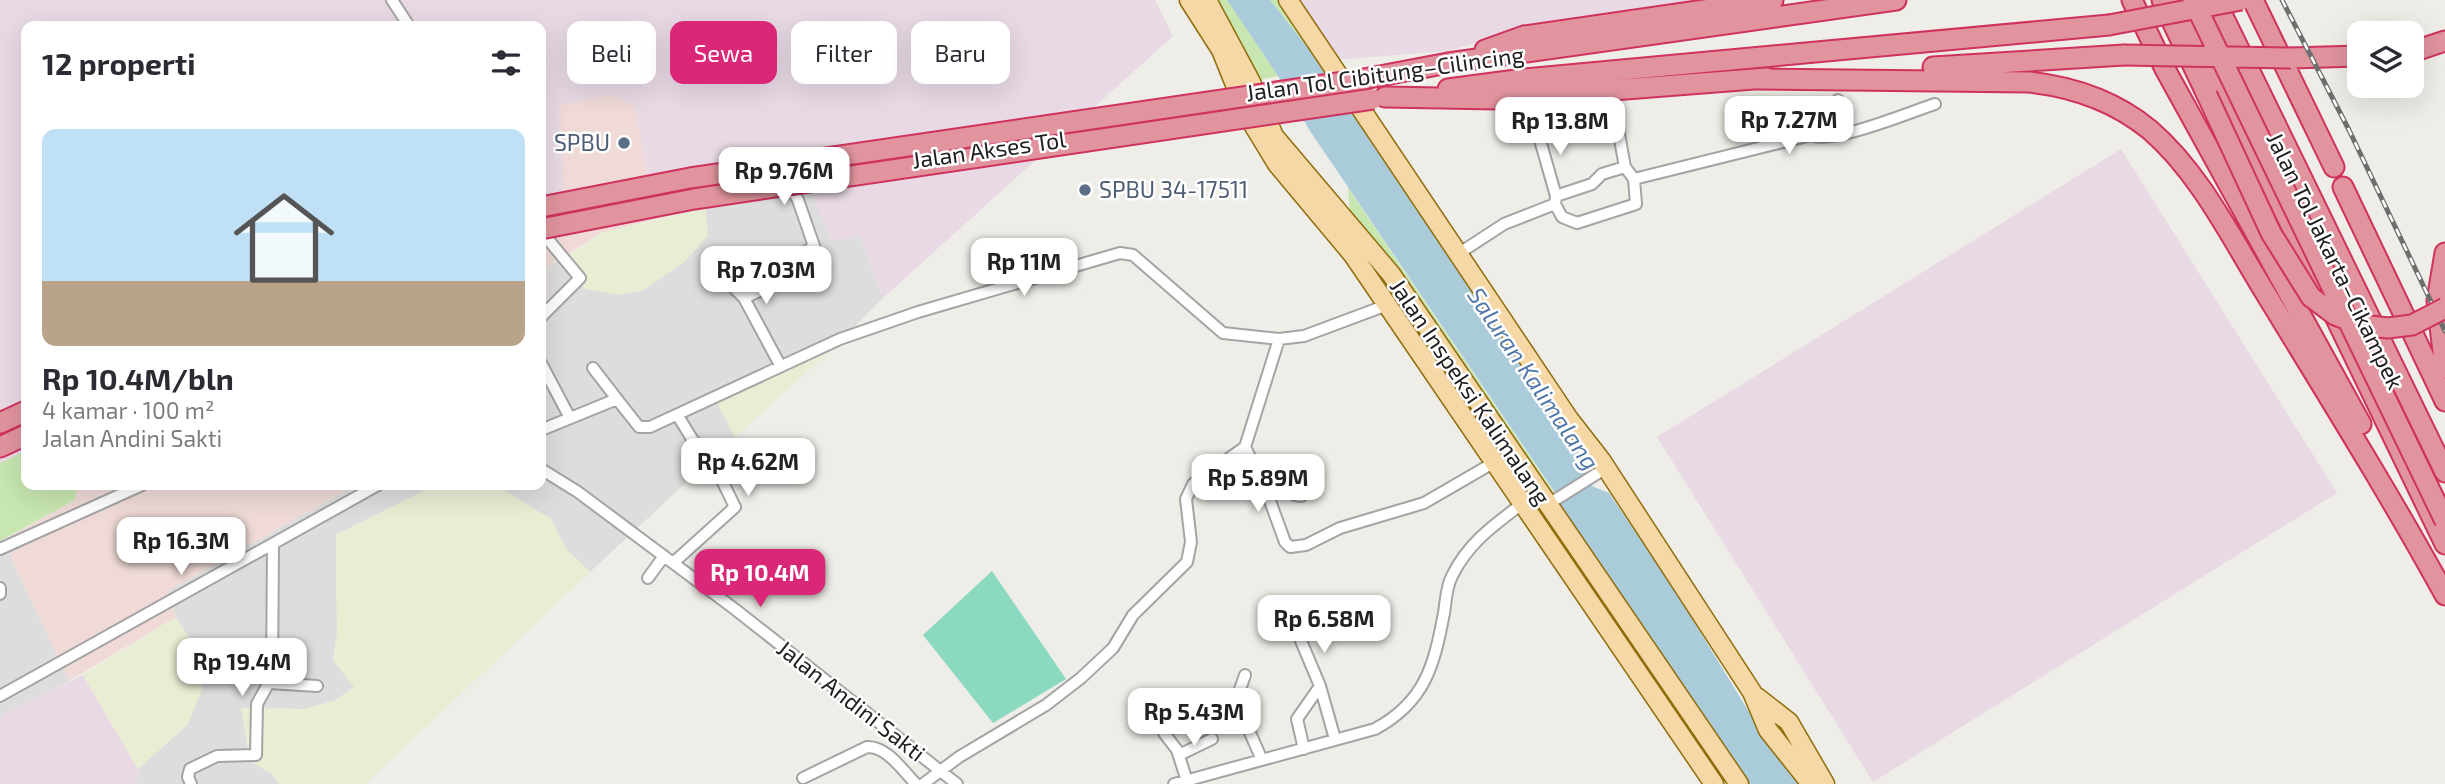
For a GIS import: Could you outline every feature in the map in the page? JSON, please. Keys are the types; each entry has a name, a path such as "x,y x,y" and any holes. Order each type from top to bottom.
{"highway":[{"path":"1448,64 1524,36 1773,0"},
{"path":"1448,64 1896,0"},
{"path":"2133,0 2165,69 2404,503 2445,593"},
{"path":"2162,0 2271,233 2311,297 2334,315 2361,325 2388,328 2412,325 2445,308"},
{"name":"Jalan Tol Jakarta–Cikampek","path":"2182,0 2445,544"},
{"path":"2193,0 2445,521"},
{"path":"2205,0 2445,498"},
{"name":"Jalan Tol Jakarta–Cikampek","path":"2214,0 2445,472"},
{"name":"Jalan Tol Cibitung–Cilincing","path":"546,208 690,177 1358,92 2109,25 2241,0"},
{"path":"2253,0 2334,167"},
{"path":"2424,48 2445,41"},
{"path":"1358,92 1497,99 2124,55 2347,56"},
{"name":"Jalan Tol Cibitung–Cilincing","path":"546,227 694,199 1358,92 1448,64"},
{"path":"1756,79 2029,82 2085,93 2130,114 2172,153 2219,217 2389,494 2445,593"},
{"path":"2343,187 2445,401"},
{"path":"2445,253 2437,302 2445,368"},
{"path":"0,425 21,414"},
{"path":"0,445 21,435"}],"main road":[{"name":"Jalan Inspeksi Kalimalang","path":"1189,0 1260,105"},
{"name":"Jalan Inspeksi Kalimalang","path":"1206,0 1283,148 1344,231 1387,305 1714,784"},
{"path":"1289,0 1358,92 1458,254 1569,419 1606,468 1752,692 1768,730 1811,784"},
{"name":"Jalan Akses Tol","path":"546,209 596,205 1358,92"},
{"name":"Jalan Akses Tol","path":"546,226 596,205"},
{"name":"Jalan Inspeksi Kalimalang","path":"1344,231 1396,282 1550,503 1738,784"},
{"path":"1752,692 1788,722 1825,784"}],"street":[{"path":"392,0 407,21"},
{"path":"1811,135 1815,128 1834,118 1838,100"},
{"path":"1634,179 1811,135 1820,138 1854,130 1935,104"},
{"path":"1547,115 1538,133 1556,200 1568,222 1586,222 1636,204 1634,179 1625,167 1617,122"},
{"path":"1458,254 1504,224 1592,184 1602,174 1625,167"},
{"path":"744,298 776,283 789,263 814,246 798,200 785,175"},
{"path":"546,234 580,278 546,312"},
{"path":"593,368 639,427 650,427 678,416 780,365 918,312 1120,254 1133,255 1214,328 1223,333 1279,339 1323,331 1387,305"},
{"path":"718,272 744,298 780,365"},
{"path":"923,784 939,771 1046,705 1113,648 1133,615 1187,562 1191,541 1186,499 1193,484 1245,447 1279,339"},
{"path":"546,373 569,418"},
{"path":"546,428 608,400 617,399"},
{"path":"648,578 735,507 715,466 692,439 678,416"},
{"path":"1245,447 1266,490 1285,542 1293,547 1316,541 1339,528 1424,503 1493,463"},
{"path":"1550,503 1606,468"},
{"name":"Jalan Andini Sakti","path":"546,473 578,492 669,560 957,784"},
{"path":"1266,490 1286,485 1293,493 1301,496"},
{"path":"0,549 131,490"},
{"path":"0,696 273,550 370,490"},
{"path":"1174,784 1375,729 1398,716 1410,704 1434,660 1450,580 1459,563 1481,535 1523,503"},
{"path":"191,784 188,772 211,758 224,754 256,755 257,705 270,683 273,550"},
{"path":"1299,636 1320,686 1335,739"},
{"path":"1245,675 1236,701 1262,761"},
{"path":"270,683 317,686"},
{"path":"1304,749 1297,719 1320,686"},
{"path":"1164,733 1179,755 1187,780"},
{"path":"1179,755 1212,739"},
{"path":"803,778 867,747 875,747 885,752 916,784"}],"shaded area":[{"path":"0,0 1155,0 1173,36 883,298 860,236 831,241 798,157 649,183 635,106 609,95 559,105 563,195 546,200 546,21 21,21 21,453 0,463"},
{"path":"1292,0 1696,0 1521,31 1447,51 1334,60"},
{"path":"609,95 635,106 649,183 659,218 601,233 547,267 546,304 546,200 563,195 559,104"},
{"path":"2121,149 2337,493 1873,782 1657,437"},
{"path":"798,157 860,236 883,298 830,351 716,399 735,437 590,572 566,549 551,519 502,490 546,490 546,267 706,208 659,218 649,183"},
{"path":"76,490 346,490 168,591 176,617 69,681 3,540 75,500"},
{"path":"346,490 425,490 336,535 337,634 333,660 355,687 334,701 303,709 241,708 250,761 271,773 280,784 136,784 138,769 188,724 203,660 176,617 167,591"},
{"path":"3,540 69,681 0,718 0,541"},
{"path":"83,675 138,769 136,784 0,784 0,718 8,711"}],"green space":[{"path":"1207,0 1227,0 1278,76 1251,82"},
{"path":"1270,0 1288,0 1333,64 1315,57"},
{"path":"1348,188 1558,498 1563,515 1749,784 1714,784 1353,255"},
{"path":"706,208 708,236 684,262 644,290 620,295 585,289 565,258 601,233"},
{"path":"830,351 735,437 715,399"},
{"path":"21,453 21,490 76,490 75,500 0,541 0,463"},
{"path":"425,490 504,490 551,519 566,549 590,572 365,784 280,784 271,773 250,761 241,708 303,709 334,701 354,687 333,660 337,634 336,535"},
{"path":"992,571 1066,679 993,723 923,635"},
{"path":"176,617 203,660 202,689 188,724 138,769 83,675"}],"water":[{"path":"1227,0 1270,0 1315,57 1591,471 1584,477 1589,485 1609,493 1674,589 1755,722 1800,784 1749,784 1563,515 1558,497 1310,131 1278,76"}],"railway":[{"path":"2282,0 2349,130 2445,331"}],"place":[{"name":"SPBU","path":"624,143"},
{"name":"SPBU 34-17511","path":"1085,190"}],"water label":[{"name":"Saluran Kalimalang","path":"1533,379"}]}
